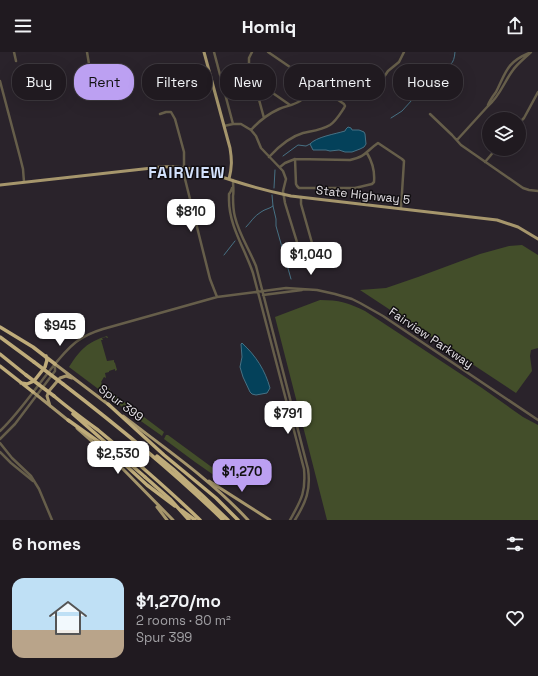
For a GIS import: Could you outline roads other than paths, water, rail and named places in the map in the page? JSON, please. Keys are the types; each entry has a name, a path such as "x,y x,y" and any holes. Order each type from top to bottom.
{"highway":[{"path":"0,327 29,344 55,364"},
{"path":"0,337 107,417 148,451 223,520"},
{"path":"0,354 135,461 200,520"},
{"path":"21,383 27,384 34,381 45,367 46,356"},
{"path":"0,366 33,392"},
{"path":"61,402 69,411 170,499 189,520"},
{"path":"108,404 164,455 216,498 238,520"},
{"path":"68,420 106,447 153,490 195,520"},
{"path":"148,451 173,469 228,520"}],"main road":[{"path":"204,52 230,148 232,167 229,179"},
{"name":"State Highway 5","path":"0,185 170,166 184,167 283,194 497,220 518,227 538,239"},
{"name":"Spur 399","path":"55,364 199,474 248,520"},
{"path":"51,407 47,396 56,382 63,376 74,378"},
{"path":"33,392 68,420 119,465 173,520"},
{"path":"199,474 270,520"},
{"path":"148,496 167,520"}],"street":[{"path":"14,52 16,61"},
{"path":"87,52 89,64"},
{"path":"214,52 234,124"},
{"path":"249,64 249,58 252,52"},
{"path":"268,52 286,64"},
{"path":"385,76 399,62 404,52"},
{"path":"488,106 509,67 522,56 531,52"},
{"path":"456,140 493,102 513,69 531,52"},
{"path":"0,81 23,169 24,182"},
{"path":"526,114 538,92"},
{"path":"276,95 290,105"},
{"path":"259,100 264,118"},
{"path":"251,130 264,118 280,108 300,100"},
{"path":"269,157 279,146 293,137 302,133 324,128 334,122 345,106 338,100"},
{"path":"160,114 166,112 171,112 173,114 184,152 184,176 210,279 217,297"},
{"path":"430,114 461,145 522,188 538,191"},
{"path":"224,126 238,124 251,130 256,136 261,148 283,171 286,179 283,194 285,203 304,264 311,269 320,265 320,261 312,243 301,204 301,197"},
{"path":"280,167 285,163 295,160 350,160 363,156 378,143 404,161 401,208"},
{"path":"295,160 297,186 299,188 355,188 372,184 374,182 374,169 367,153"},
{"path":"485,162 490,156"},
{"path":"233,180 232,188 229,194 231,217 250,262 304,469 305,484 303,494 299,505 290,520"},
{"path":"232,188 234,194 233,211 256,266 308,469 308,491 303,507 295,520"},
{"path":"240,241 244,240"},
{"name":"Fairview Parkway","path":"0,431 64,353 73,344 84,337 95,332 217,297 286,288 317,290 335,294 352,299 368,307 538,420"},
{"name":"Fairview Parkway","path":"263,295 306,290"},
{"path":"258,291 263,295"},
{"path":"270,339 274,338"},
{"path":"0,439 12,428 55,372 55,364"},
{"path":"286,400 290,399"},
{"path":"0,443 15,462 31,476 39,489 52,520"},
{"path":"0,452 11,464 34,481"}],"water":[{"path":"348,127 352,130 364,132 366,144 364,147 352,152 339,150 313,150 310,144 313,142 345,131"},
{"path":"242,343 252,353 263,369 270,388 267,393 256,395 250,392 240,367"}],"waterway":[{"path":"391,118 402,111 412,100 427,93 439,69 449,66 454,60 455,52"},
{"path":"283,156 298,145 306,146 310,144"},
{"path":"274,188 275,170"},
{"path":"246,227 254,217 273,206 272,195"},
{"path":"273,206 276,226 291,279"},
{"path":"224,255 235,241"}],"district":[{"name":"FAIRVIEW","path":"187,172"}]}
